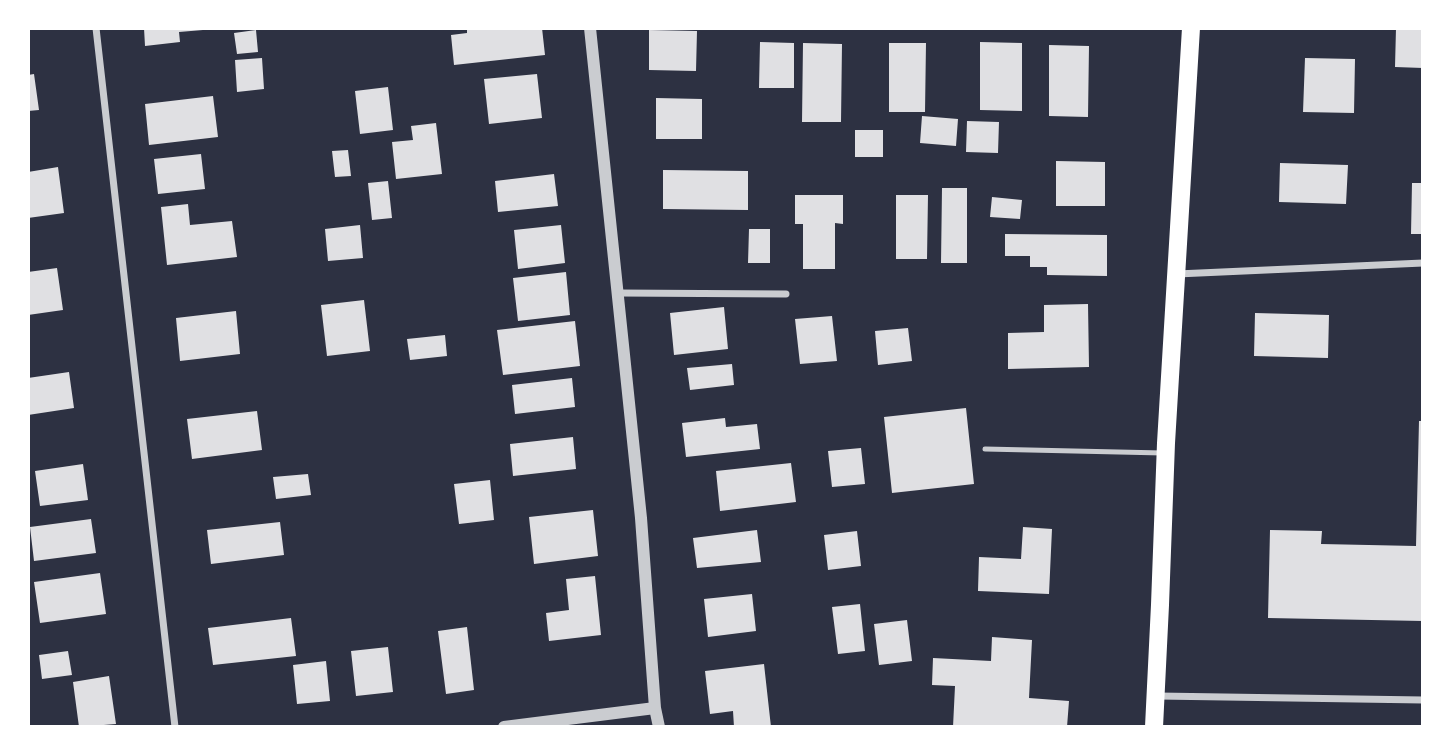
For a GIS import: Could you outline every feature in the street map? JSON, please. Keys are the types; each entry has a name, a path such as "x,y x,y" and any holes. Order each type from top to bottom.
{"main road":[{"path":"1154,727 1166,453 1191,28"}],"street":[{"path":"96,28 176,727"},
{"path":"590,28 641,518 654,708 659,727"},
{"path":"1176,274 1423,263"},
{"path":"618,293 786,293"},
{"path":"1155,696 1423,700"},
{"path":"504,727 654,708"}],"lane":[{"path":"985,449 1166,453"}],"building":[{"path":"144,28 203,30 179,32 180,42 145,46"},
{"path":"467,28 542,28 545,55 454,65 451,35 467,33"},
{"path":"1396,28 1423,28 1423,68 1395,67"},
{"path":"256,30 258,52 237,54 234,33"},
{"path":"649,30 697,31 696,71 649,70"},
{"path":"760,42 794,43 794,88 759,88"},
{"path":"980,42 1022,43 1022,111 980,110"},
{"path":"803,43 842,44 841,122 802,122"},
{"path":"889,43 926,43 925,112 889,112"},
{"path":"1049,45 1089,46 1088,117 1049,116"},
{"path":"262,58 264,89 237,92 235,60"},
{"path":"1305,58 1355,59 1354,113 1303,112"},
{"path":"34,74 39,110 28,111 28,75"},
{"path":"537,74 542,118 489,124 484,79"},
{"path":"388,87 393,130 360,134 355,91"},
{"path":"213,96 218,137 149,145 145,104"},
{"path":"656,98 702,99 702,139 656,139"},
{"path":"922,116 958,119 956,146 920,143"},
{"path":"967,121 999,122 998,153 966,152"},
{"path":"436,123 442,174 396,179 392,142 413,140 411,126"},
{"path":"855,130 883,130 883,157 855,157"},
{"path":"348,150 351,176 335,177 332,151"},
{"path":"201,154 205,189 158,194 154,159"},
{"path":"1056,161 1105,162 1105,206 1056,206"},
{"path":"1280,163 1348,165 1346,204 1279,202"},
{"path":"58,167 64,213 28,218 28,172"},
{"path":"663,170 748,171 748,210 663,209"},
{"path":"554,174 558,206 498,212 495,181"},
{"path":"388,181 392,218 372,220 368,183"},
{"path":"1412,183 1423,183 1423,234 1411,234"},
{"path":"942,188 967,188 967,263 941,263"},
{"path":"795,195 843,195 843,224 835,223 835,269 803,269 803,224 795,224"},
{"path":"896,195 928,195 927,259 896,259"},
{"path":"992,197 1022,200 1020,219 990,217"},
{"path":"188,204 190,225 232,221 237,257 167,265 161,207"},
{"path":"360,225 363,258 328,261 325,229"},
{"path":"561,225 565,263 518,269 514,230"},
{"path":"749,229 770,229 770,263 748,263"},
{"path":"1005,234 1107,235 1107,276 1047,275 1047,267 1030,267 1030,256 1005,256"},
{"path":"57,268 63,310 28,315 28,272"},
{"path":"566,272 570,315 518,321 513,278"},
{"path":"364,300 370,351 327,356 321,305"},
{"path":"1088,304 1089,367 1008,369 1008,333 1044,332 1044,305"},
{"path":"724,307 728,349 674,355 670,313"},
{"path":"236,311 240,354 180,361 176,318"},
{"path":"1255,313 1329,315 1328,358 1254,356"},
{"path":"832,316 837,361 800,364 795,319"},
{"path":"575,321 580,366 503,375 497,330"},
{"path":"908,328 912,361 878,365 875,331"},
{"path":"445,335 447,356 410,360 407,339"},
{"path":"732,364 734,385 690,390 687,368"},
{"path":"69,372 74,408 28,415 28,378"},
{"path":"572,378 575,407 515,414 512,385"},
{"path":"966,408 974,484 892,493 884,417"},
{"path":"257,411 262,450 192,459 187,419"},
{"path":"725,418 726,427 757,424 760,449 686,457 682,423"},
{"path":"1419,421 1423,421 1423,621 1268,618 1270,530 1322,531 1321,544 1416,546"},
{"path":"573,437 576,469 513,476 510,444"},
{"path":"861,448 865,484 832,487 828,451"},
{"path":"791,463 796,502 720,511 716,471"},
{"path":"83,464 88,500 40,506 35,471"},
{"path":"308,474 311,495 276,499 273,477"},
{"path":"490,480 494,520 459,524 454,484"},
{"path":"593,510 598,556 534,564 529,517"},
{"path":"91,519 96,553 34,561 30,527"},
{"path":"280,522 284,555 211,564 207,530"},
{"path":"1023,527 1052,529 1049,594 978,591 979,557 1021,559"},
{"path":"757,530 761,562 697,568 693,538"},
{"path":"857,531 861,566 828,570 824,535"},
{"path":"100,573 106,614 40,623 34,582"},
{"path":"595,576 601,635 549,641 546,613 569,610 566,579"},
{"path":"752,594 756,631 708,637 704,599"},
{"path":"860,604 865,651 838,654 832,607"},
{"path":"291,618 296,656 213,665 208,628"},
{"path":"907,620 912,661 879,665 874,624"},
{"path":"467,627 474,690 446,694 438,631"},
{"path":"992,637 1032,640 1029,698 1069,701 1067,727 953,727 955,686 932,685 933,658 991,661"},
{"path":"388,647 393,692 356,696 351,651"},
{"path":"68,651 72,675 42,679 39,655"},
{"path":"326,661 330,701 297,704 293,665"},
{"path":"764,664 771,727 734,727 733,711 710,714 705,671"},
{"path":"109,676 116,724 79,727 73,682"}]}
